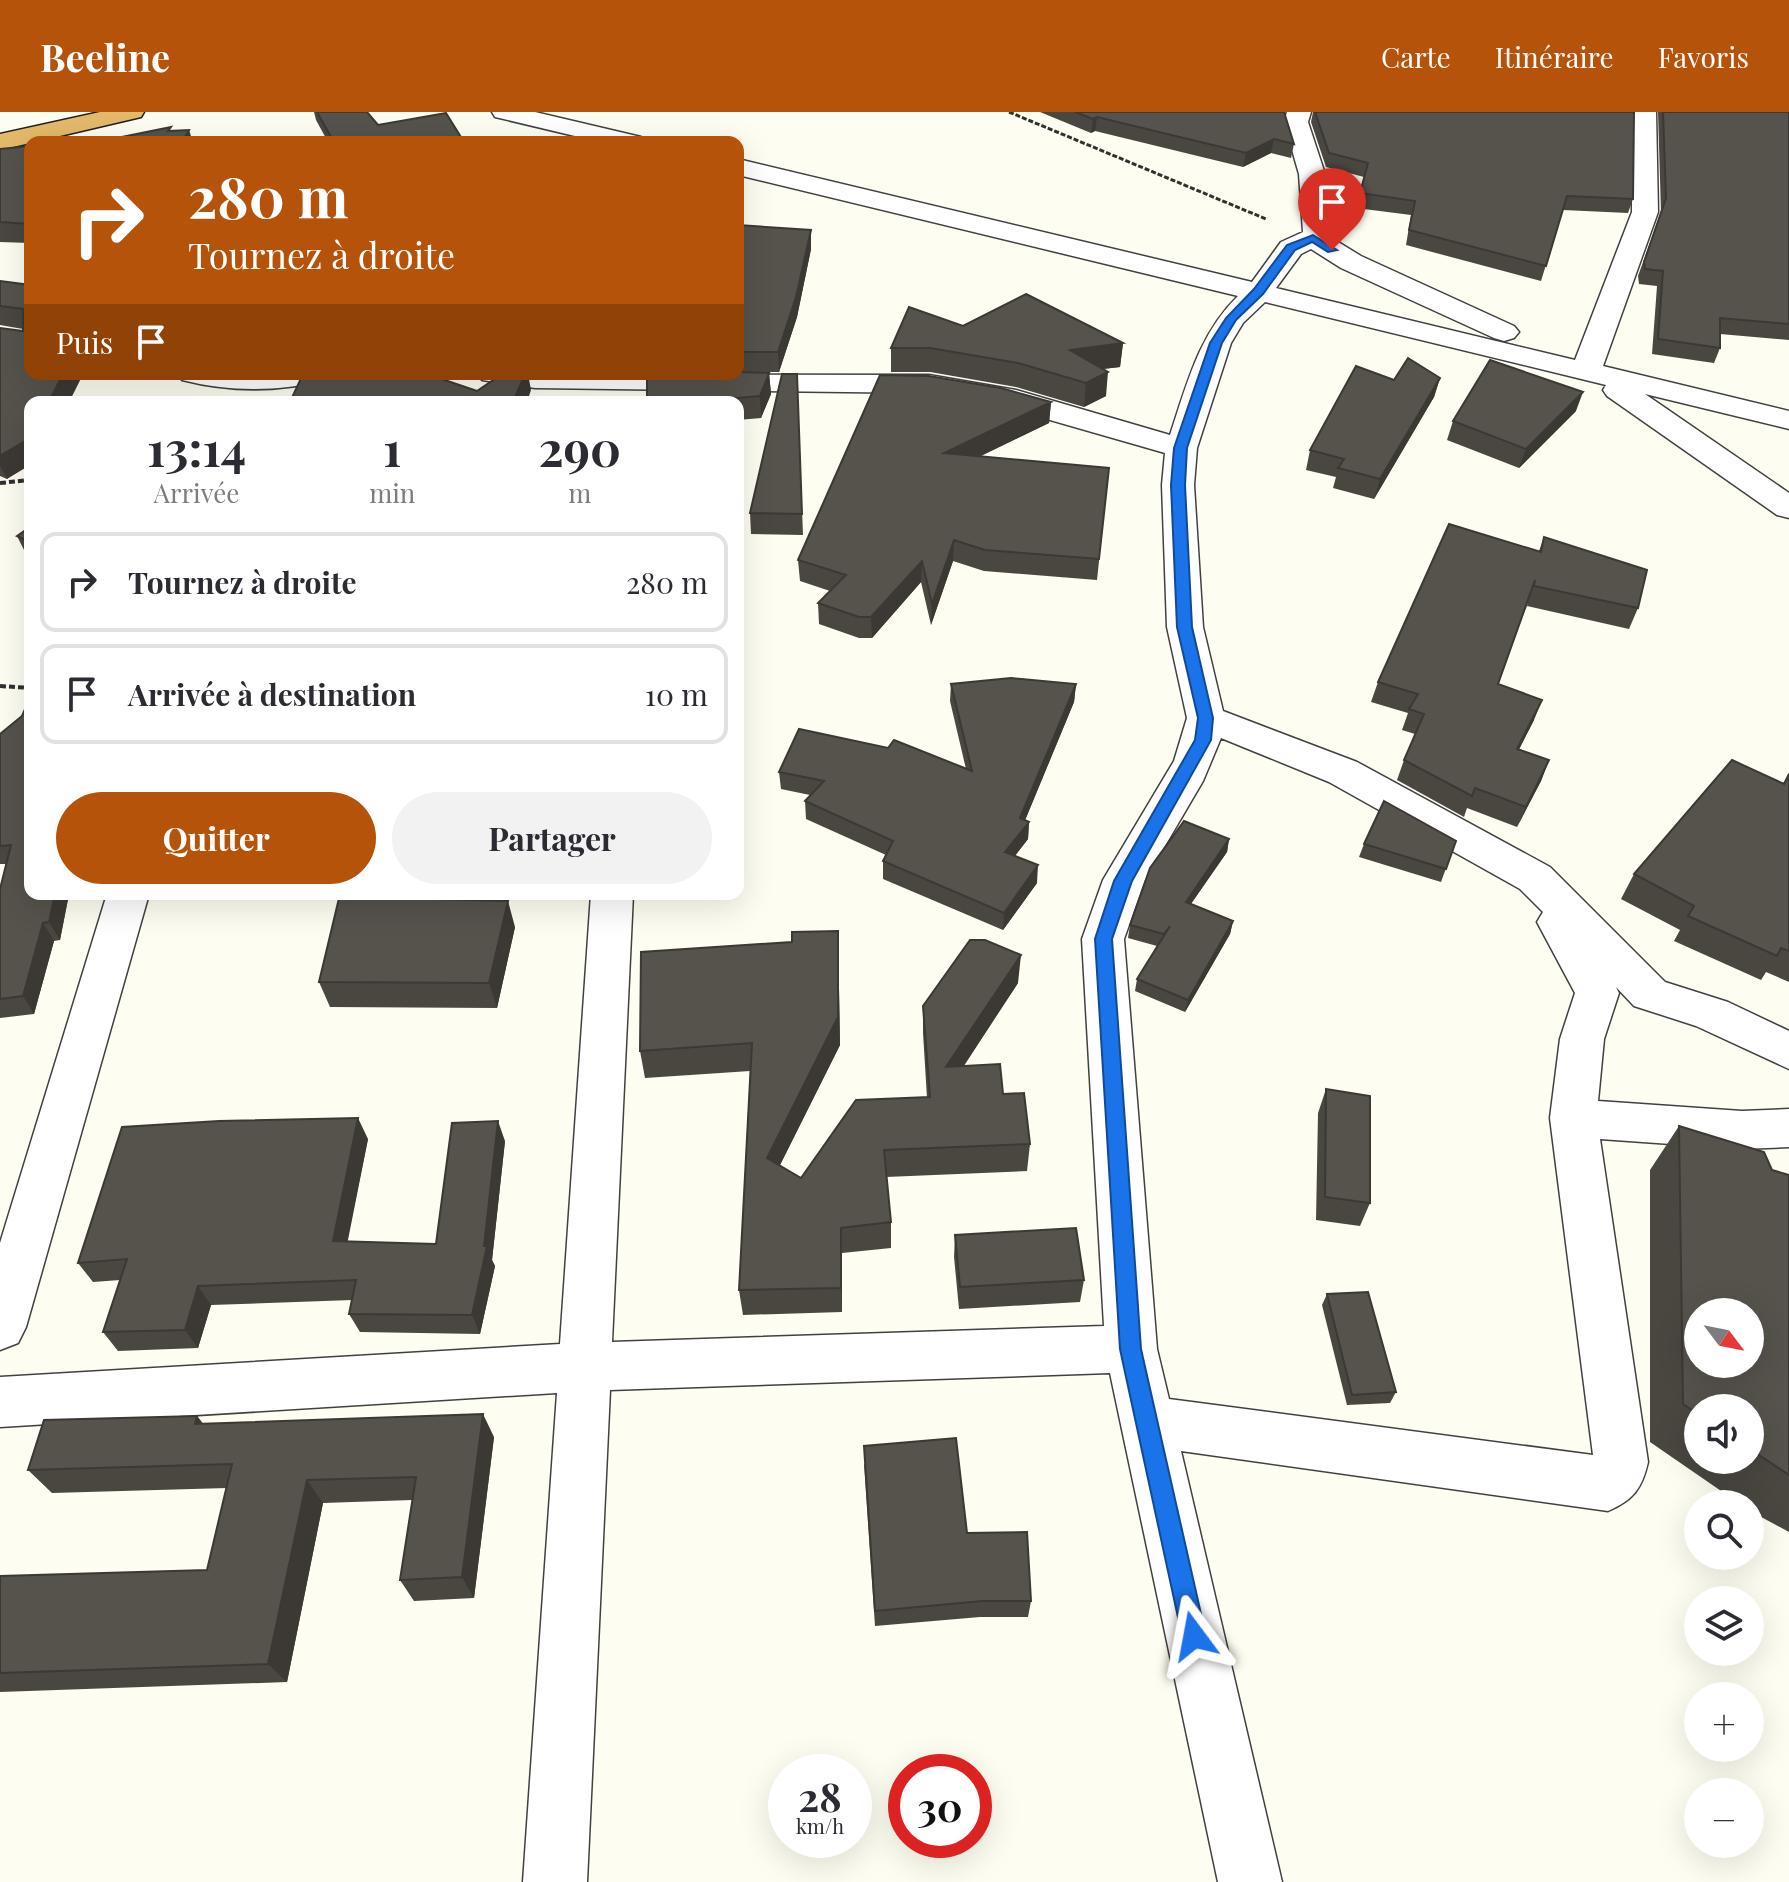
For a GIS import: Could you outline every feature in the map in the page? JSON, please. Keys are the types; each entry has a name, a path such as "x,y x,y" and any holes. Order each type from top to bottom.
{"highway":[{"path":"0,119 34,112"},
{"path":"26,136 132,112"},
{"path":"0,142 24,137"}],"street":[{"path":"504,112 606,136"},
{"path":"1250,1882 1131,1349 1103,939 1123,881 1203,740 1206,718 1185,627 1178,485 1181,448 1216,343 1232,318 1259,292 1291,248 1317,236 1312,174 1296,122 1299,112"},
{"path":"1592,371 1645,212 1644,112"},
{"path":"744,168 1789,420"},
{"path":"1313,238 1351,262 1592,371 1789,508"},
{"path":"223,380 280,391 303,380"},
{"path":"614,380 929,384 1005,397 1181,448"},
{"path":"1206,718 1343,772 1535,878 1650,994 1712,1014 1789,1051"},
{"path":"1146,1421 1608,1484 1619,1471 1621,1462 1573,1118 1582,1039 1597,993 1535,878"},
{"path":"0,1327 126,900"},
{"path":"555,1882 612,900"},
{"path":"1573,1118 1742,1130 1789,1128"},
{"path":"0,1402 583,1367 1131,1349"}],"path":[{"path":"1009,112 1313,238"},
{"path":"0,483 24,481"},
{"path":"0,686 24,688"}],"building":[{"path":"317,112 367,112 378,125 446,113 460,136 330,136"},
{"path":"1075,112 1284,112 1294,144 1274,139 1246,153 1097,117 1093,119"},
{"path":"1315,112 1634,112 1633,199 1567,196 1546,266 1409,230 1415,201 1360,193 1368,163 1329,153"},
{"path":"1663,112 1789,112 1789,324 1720,318 1720,348 1658,339 1663,271 1645,269 1644,262 1666,198"},
{"path":"171,127 168,131 189,130 186,136 127,136"},
{"path":"24,147 24,224 0,222 0,149"},
{"path":"744,225 811,230 796,297 778,352 744,352"},
{"path":"0,281 24,284 24,380 60,380 52,396 24,396 24,442 0,456 0,328 23,331 23,309 0,306"},
{"path":"1026,294 1123,343 1070,350 1108,372 1086,383 1018,363 930,348 891,348 909,307 963,326"},
{"path":"1408,358 1440,378 1380,479 1338,468 1344,459 1310,450 1356,366 1394,380"},
{"path":"1490,360 1583,392 1526,449 1453,421"},
{"path":"744,372 769,373 760,396 647,396 647,380 744,380"},
{"path":"782,374 797,374 802,514 750,513"},
{"path":"880,375 929,376 1001,388 1051,402 944,453 1109,468 1099,559 985,550 954,540 932,604 922,561 871,617 859,617 818,603 846,575 798,560"},
{"path":"300,380 445,380 477,391 493,380 522,380 516,396 293,396"},
{"path":"1449,524 1541,552 1544,537 1647,570 1638,608 1534,586 1535,580 1498,684 1542,700 1517,749 1549,760 1526,807 1475,788 1472,796 1404,760 1424,714 1409,709 1418,694 1378,682"},
{"path":"1011,678 1076,684 1020,818 1029,822 1005,852 1038,865 1004,913 883,861 893,841 805,801 824,781 779,772 799,729 888,748 894,740 972,771 951,684"},
{"path":"24,712 24,900 54,900 49,922 43,923 23,996 0,999 0,889 11,845 0,846 0,734"},
{"path":"1732,760 1784,784 1789,774 1789,951 1781,948 1777,956 1688,916 1694,906 1634,874"},
{"path":"1384,801 1456,841 1446,869 1364,844"},
{"path":"1184,821 1229,839 1186,902 1233,921 1188,1000 1137,979 1170,926 1164,934 1130,925 1150,868"},
{"path":"339,900 508,901 489,983 319,982"},
{"path":"838,931 838,1017 767,1158 801,1178 856,1100 930,1097 923,1006 970,940 985,940 1021,955 946,1067 1000,1064 1003,1094 1024,1093 1030,1144 884,1150 891,1222 841,1228 841,1288 739,1290 752,1043 640,1051 641,952 792,942 792,932"},
{"path":"1326,1089 1370,1096 1370,1203 1325,1197"},
{"path":"358,1118 333,1241 436,1244 452,1123 498,1121 484,1246 487,1246 472,1315 349,1314 356,1280 198,1286 185,1330 103,1332 127,1259 78,1263 122,1127"},
{"path":"1679,1126 1764,1152 1772,1170 1789,1175 1789,1475 1764,1458 1764,1394 1684,1394 1684,1405"},
{"path":"1076,1228 1084,1280 960,1287 955,1235"},
{"path":"1368,1292 1396,1392 1352,1395 1327,1294"},
{"path":"483,1414 462,1577 400,1580 416,1477 307,1480 268,1664 0,1673 0,1576 207,1570 232,1464 28,1470 44,1420 197,1416 195,1424"},
{"path":"956,1438 967,1533 1027,1532 1031,1601 982,1601 875,1611 864,1446"}],"route":[{"path":"1194,1636 1131,1349 1103,939 1123,881 1203,740 1206,718 1185,627 1178,485 1181,448 1216,343 1232,318 1259,292 1291,248 1313,238 1332,250"}]}
